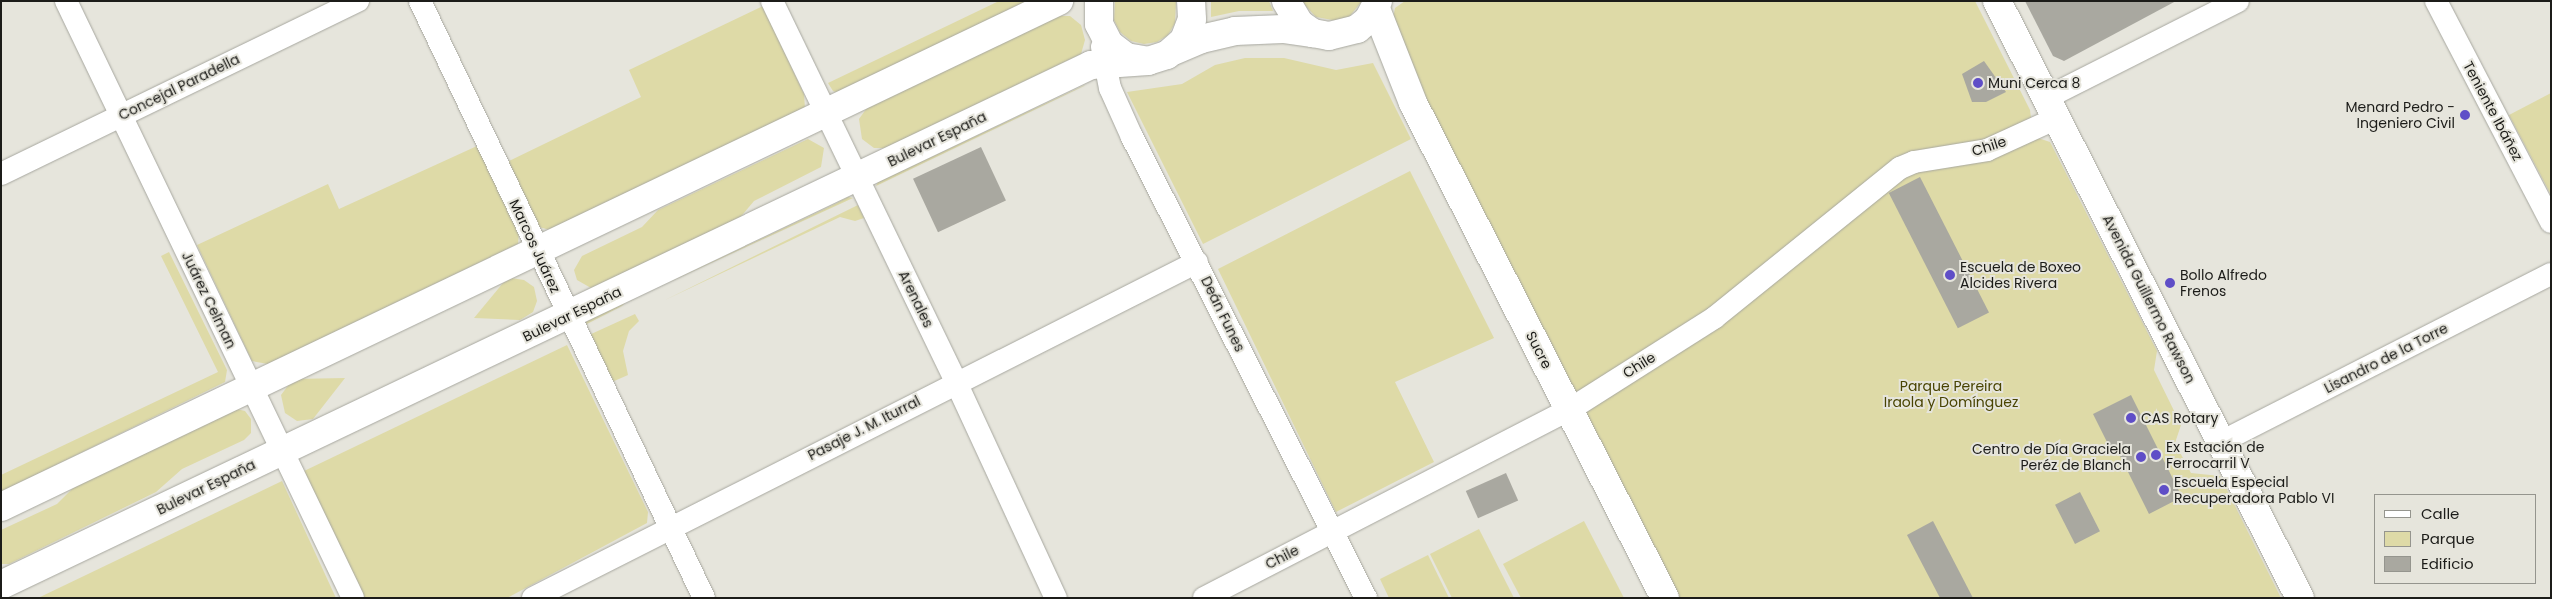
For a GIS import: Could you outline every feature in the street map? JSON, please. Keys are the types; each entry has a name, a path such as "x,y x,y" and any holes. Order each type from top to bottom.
{"main road":[{"path":"1,507 1059,1"},
{"path":"1173,52 1184,40 1191,27 1191,1"},
{"path":"1286,1 1300,24 1313,33"},
{"name":"Avenida Guillermo Rawson","path":"1997,1 2300,598"},
{"path":"1173,52 1201,39 1235,31 1283,29 1329,36 1345,35 1368,20 1377,5"},
{"name":"Sucre","path":"1377,5 1412,103 1664,598"},
{"path":"1099,8 1109,44 1120,54 1148,61"},
{"name":"Sucre","path":"1345,35 1362,40 1375,50 1412,103"},
{"name":"Bulevar España","path":"1,585 1091,65 1148,61 1173,52"}],"street":[{"name":"Juárez Celman","path":"66,1 352,598"},
{"name":"Concejal Paradella","path":"1,174 358,1"},
{"name":"Marcos Juárez","path":"420,1 568,316 704,598"},
{"name":"Arenales","path":"772,1 956,382 1056,598"},
{"name":"Chile","path":"1204,598 1569,410 1714,318 1900,168 1914,162 1987,150 2052,108 2238,1"},
{"name":"Teniente Ibáñez","path":"2436,1 2551,222"},
{"name":"Deán Funes","path":"1099,8 1105,63 1110,88 1132,137 1366,598"},
{"name":"Pasaje J. M. Iturral","path":"533,598 956,382 1197,262"},
{"name":"Lisandro de la Torre","path":"2221,442 2551,274"}],"green space":[{"path":"999,1 1030,1 838,93 833,91 828,83"},
{"path":"1115,1 1176,1 1175,23 1168,35 1157,42 1144,44 1131,41 1120,32 1114,20"},
{"path":"1211,1 1269,1 1273,11 1239,11 1211,17"},
{"path":"1301,1 1362,1 1349,17 1338,21 1316,17"},
{"name":"Parque Pereira Iraola y Domínguez","path":"1405,1 1975,1 2030,110 2030,121 1903,173 2038,138 2050,142 2157,351 2154,370 2181,425 2175,443 2191,473 2220,476 2281,598 1679,598 1423,100 1393,18 1395,8"},
{"path":"763,6 804,94 805,109 550,230 539,227 507,162 641,97 629,70"},
{"path":"1056,16 1070,16 1081,25 1085,40 1081,54 885,148 874,148 862,139 859,119 869,105"},
{"path":"1245,58 1284,58 1336,70 1373,63 1411,139 1203,244 1127,92 1182,84 1215,65"},
{"path":"1084,86 876,186 878,182"},
{"path":"2551,93 2551,195 2509,115"},
{"path":"808,139 824,148 821,167 754,201 738,220 591,288 577,280 574,270 582,256 642,227 658,210"},
{"path":"477,146 519,232 518,244 268,364 252,361 197,245 328,184 339,209"},
{"path":"1410,171 1494,338 1395,382 1434,462 1336,512 1218,269"},
{"path":"848,197 853,198 661,286 835,204"},
{"path":"858,205 864,218 855,221 840,217 663,301"},
{"path":"169,252 227,370 225,382 1,492 1,475 218,372 161,256"},
{"path":"511,278 524,280 534,287 537,301 533,312 520,320 474,318 503,283"},
{"path":"626,302 622,306 585,325 587,320"},
{"path":"635,314 639,321 629,331 623,351 628,375 612,382 589,335"},
{"path":"567,345 648,512 647,523 507,598 364,598 302,472"},
{"path":"345,378 313,419 297,421 285,413 281,395 293,379"},
{"path":"236,409 245,411 251,419 251,433 244,440 182,469 156,492 9,564 1,564 1,530 57,504 78,483"},
{"path":"282,481 336,598 38,598"},
{"path":"1584,521 1624,598 1521,598 1503,564"},
{"path":"1479,529 1514,598 1452,598 1430,554"},
{"path":"1428,555 1449,598 1389,598 1380,579"}],"building":[{"path":"2025,1 2176,1 2064,61 2053,56"},
{"path":"1984,61 2006,92 1986,102 1972,102 1962,74"},
{"path":"981,147 1006,200 938,232 913,179"},
{"name":"Escuela de Boxeo Alcides Rivera","path":"1920,177 1989,312 1958,328 1889,193"},
{"name":"Centro de Día Graciela Peréz de Blanch","path":"2131,395 2182,497 2149,514 2118,452 2113,454 2093,414"},
{"path":"1506,473 1518,500 1478,518 1466,491"},
{"path":"2080,492 2100,531 2075,544 2055,505"},
{"path":"1933,521 1973,598 1940,598 1907,535"}],"place":[{"name":"Muni Cerca 8","path":"1978,83"},
{"name":"Menard Pedro - Ingeniero Civil","path":"2465,115"},
{"name":"Escuela de Boxeo Alcides Rivera","path":"1950,275"},
{"name":"Bollo Alfredo Frenos","path":"2170,283"},
{"name":"CAS Rotary","path":"2131,418"},
{"name":"Ex Estación de Ferrocarril V","path":"2156,455"},
{"name":"Centro de Día Graciela Peréz de Blanch","path":"2141,457"},
{"name":"Escuela Especial Recuperadora Pablo VI","path":"2164,490"}]}
